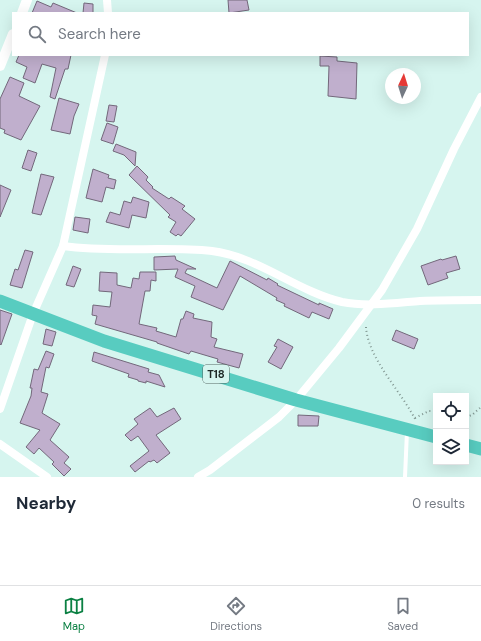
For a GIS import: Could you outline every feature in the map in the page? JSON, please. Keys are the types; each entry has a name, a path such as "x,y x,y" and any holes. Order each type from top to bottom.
{"highway":[{"name":"T18","path":"0,301 104,341 296,400 411,423 422,433 433,436"},
{"path":"469,446 481,449"}],"street":[{"path":"22,12 27,0"},
{"path":"107,0 108,12"},
{"path":"0,66 12,36"},
{"path":"0,409 33,314 64,246 105,56"},
{"path":"198,477 209,474 279,417 296,400 340,348 382,290 417,230 454,149 481,97"},
{"path":"64,246 89,250 212,251 235,257 271,270 317,294 342,302 371,304 481,300"},
{"path":"0,444 47,477"}],"lane":[{"path":"405,477 411,423"}],"path":[{"path":"366,326 367,337 411,423 422,433"},
{"path":"469,416 481,407"},
{"path":"411,423 429,411 433,411"}],"building":[{"path":"228,0 247,0 249,10 229,12"},
{"path":"37,1 51,7 53,3 75,12 32,12"},
{"path":"84,3 93,4 93,12 83,12"},
{"path":"19,56 71,56 68,69 65,69 55,99 50,97 56,68 42,64 35,83 23,78 27,67 16,62"},
{"path":"320,56 337,57 337,61 357,63 356,99 328,96 329,66 320,66"},
{"path":"10,77 24,83 19,96 40,106 21,140 4,133 5,130 0,128 0,99"},
{"path":"59,98 79,104 74,116 70,134 51,130"},
{"path":"109,105 117,106 114,122 106,121"},
{"path":"107,123 118,127 113,144 101,140"},
{"path":"116,144 136,152 135,166 124,155 113,151"},
{"path":"28,150 37,153 31,171 22,168"},
{"path":"137,166 148,177 146,180 153,187 152,188 169,199 171,197 185,206 182,209 195,219 181,236 178,234 176,236 170,232 176,222 168,217 170,215 129,175"},
{"path":"93,169 109,175 108,178 116,180 114,189 106,187 102,202 86,198"},
{"path":"41,174 54,177 41,215 32,213"},
{"path":"0,185 11,190 0,217"},
{"path":"133,197 149,202 146,218 132,215 129,228 106,222 110,212 120,215 124,201 131,203"},
{"path":"75,217 90,219 88,233 73,230"},
{"path":"25,250 33,252 22,288 10,285 15,269 18,270"},
{"path":"175,256 176,260 196,269 187,269 185,273 217,288 230,261 267,280 268,278 278,284 277,285 319,305 319,303 333,309 329,319 312,312 309,318 284,306 285,304 276,300 277,298 240,276 223,310 191,297 195,286 175,277 178,269 154,270 154,257"},
{"path":"456,256 460,269 446,273 448,278 428,285 421,266 441,259"},
{"path":"73,266 81,269 74,287 66,285"},
{"path":"100,272 117,273 117,285 131,288 133,278 139,279 140,272 156,272 156,281 151,280 150,291 145,291 139,324 157,328 156,331 176,337 181,319 183,319 186,311 194,314 193,318 212,322 211,337 217,339 214,347 243,354 239,368 217,362 218,359 191,351 189,354 157,342 95,324 97,316 92,315 93,305 110,307 112,292 99,291"},
{"path":"0,310 12,314 1,345 0,344"},
{"path":"46,329 56,332 52,346 43,344"},
{"path":"396,330 418,339 414,349 392,340"},
{"path":"278,339 293,347 281,369 268,362 277,347 274,346"},
{"path":"46,351 54,354 49,368 46,367 41,392 48,394 42,413 60,424 50,440 69,457 64,463 71,469 64,476 52,464 54,462 39,448 34,454 26,447 40,430 20,423 31,396 32,388 30,388 34,369 38,370"},
{"path":"94,352 149,369 148,372 159,375 165,387 146,381 146,383 138,381 128,377 129,374 92,361"},
{"path":"150,408 157,417 174,408 181,419 156,435 170,453 157,463 154,460 149,461 135,472 130,466 149,451 138,436 131,441 125,435 138,424 134,419"},
{"path":"298,415 319,416 318,426 298,426"}]}
